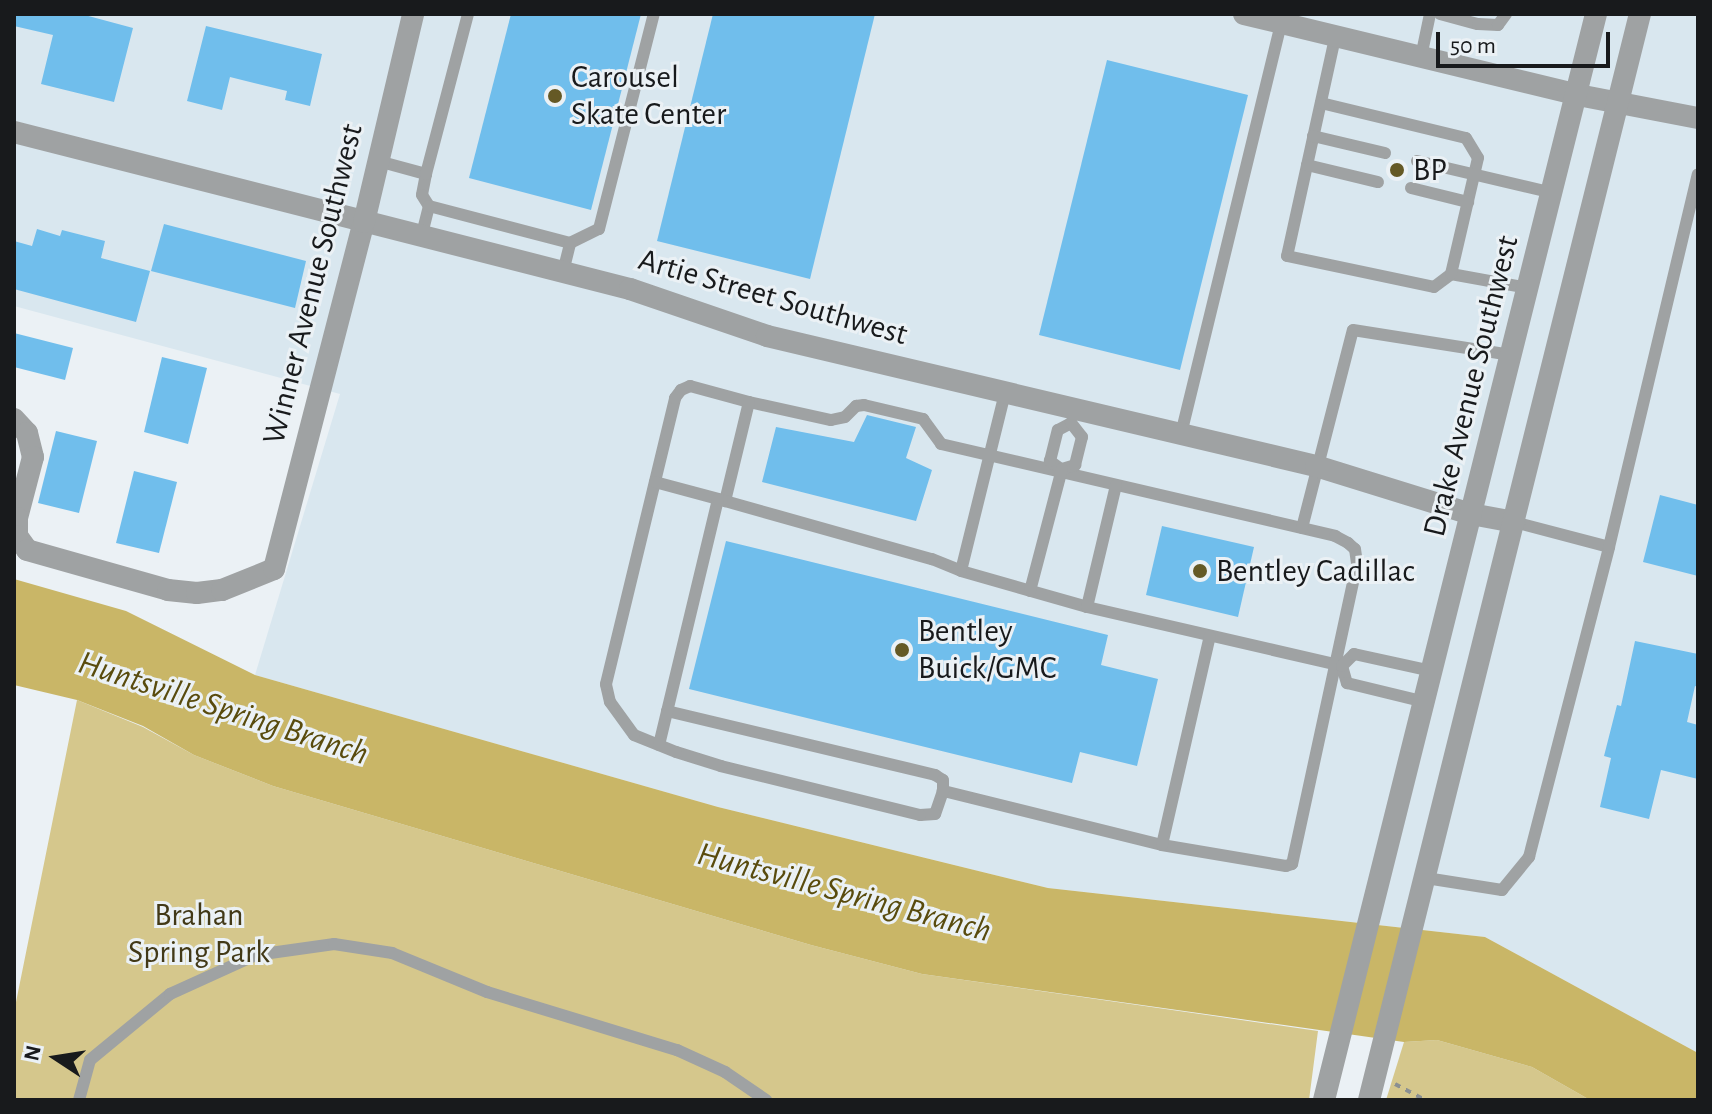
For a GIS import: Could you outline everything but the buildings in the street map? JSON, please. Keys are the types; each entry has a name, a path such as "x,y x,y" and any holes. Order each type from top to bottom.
{"street":[{"name":"Winner Avenue Southwest","path":"14,419 27,433 33,457 17,518 17,536 27,550 168,590 197,593 222,590 274,569 364,222 413,14"},
{"path":"1244,14 1619,105 1698,118"},
{"name":"Drake Avenue Southwest","path":"1324,1100 1596,14"},
{"path":"1369,1100 1640,14"},
{"name":"Artie Street Southwest","path":"14,132 630,289 767,336 1005,393 1073,416 1181,434 1316,466 1471,514 1514,522"}],"lane":[{"path":"468,14 422,195 429,206 570,243 599,229 654,14"},
{"path":"1421,57 1430,14"},
{"path":"1440,14 1478,24 1498,25 1506,14"},
{"path":"1181,434 1281,23"},
{"path":"1321,103 1466,138 1478,158 1451,274 1434,287 1287,256 1335,38"},
{"path":"1313,136 1385,153"},
{"path":"378,161 426,174"},
{"path":"1417,161 1553,193"},
{"path":"1307,165 1378,182"},
{"path":"1426,878 1502,890 1529,857 1609,547 1698,174"},
{"path":"1411,188 1468,202"},
{"path":"421,237 429,206"},
{"path":"563,272 570,243"},
{"path":"1451,274 1528,288"},
{"path":"1302,528 1353,330 1511,355"},
{"path":"667,711 935,775 943,780 943,791 935,814 920,815 721,766 634,735 610,702 606,684 675,398 681,390 690,386 831,420 845,417 856,406 864,405 923,419 941,444 1335,536 1348,543 1357,555 1338,665 1292,864 1286,866 1162,845 943,791"},
{"path":"961,571 1005,393"},
{"path":"659,745 749,402"},
{"path":"1073,416 1082,437 1075,465 1061,470 1050,461 1058,430 1073,416"},
{"path":"1030,591 1061,470"},
{"path":"655,482 932,559 961,571 1087,607 1338,665 1354,654 1432,671"},
{"path":"1087,607 1116,485"},
{"path":"1514,522 1609,547"},
{"path":"1162,845 1210,636"},
{"path":"1338,665 1347,683 1425,702"},
{"path":"79,1100 90,1060 170,994 256,955 334,944 392,953 487,992 677,1050 725,1072 766,1100"}],"path":[{"path":"1375,1073 1425,1100"}],"shaded area":[{"path":"14,14 1698,14 1698,1053 1485,937 1048,888 718,807 255,675 340,394 14,306"}],"green space":[{"name":"Brahan Spring Park","path":"77,700 143,727 194,755 273,786 811,945 922,974 1318,1031 1309,1100 14,1100 14,1012"},
{"path":"1437,1040 1532,1067 1590,1100 1386,1100 1404,1042"}],"water":[{"name":"Huntsville Spring Branch","path":"14,579 126,611 255,675 718,807 1048,888 1485,937 1698,1053 1698,1100 1590,1100 1532,1067 1437,1040 1404,1042 922,974 811,945 273,786 194,755 143,726 77,700 14,685"}],"place":[{"name":"Carousel Skate Center","path":"555,96"},
{"name":"BP","path":"1397,170"},
{"name":"Bentley Cadillac","path":"1200,571"},
{"name":"Bentley Buick/GMC","path":"902,650"}]}
